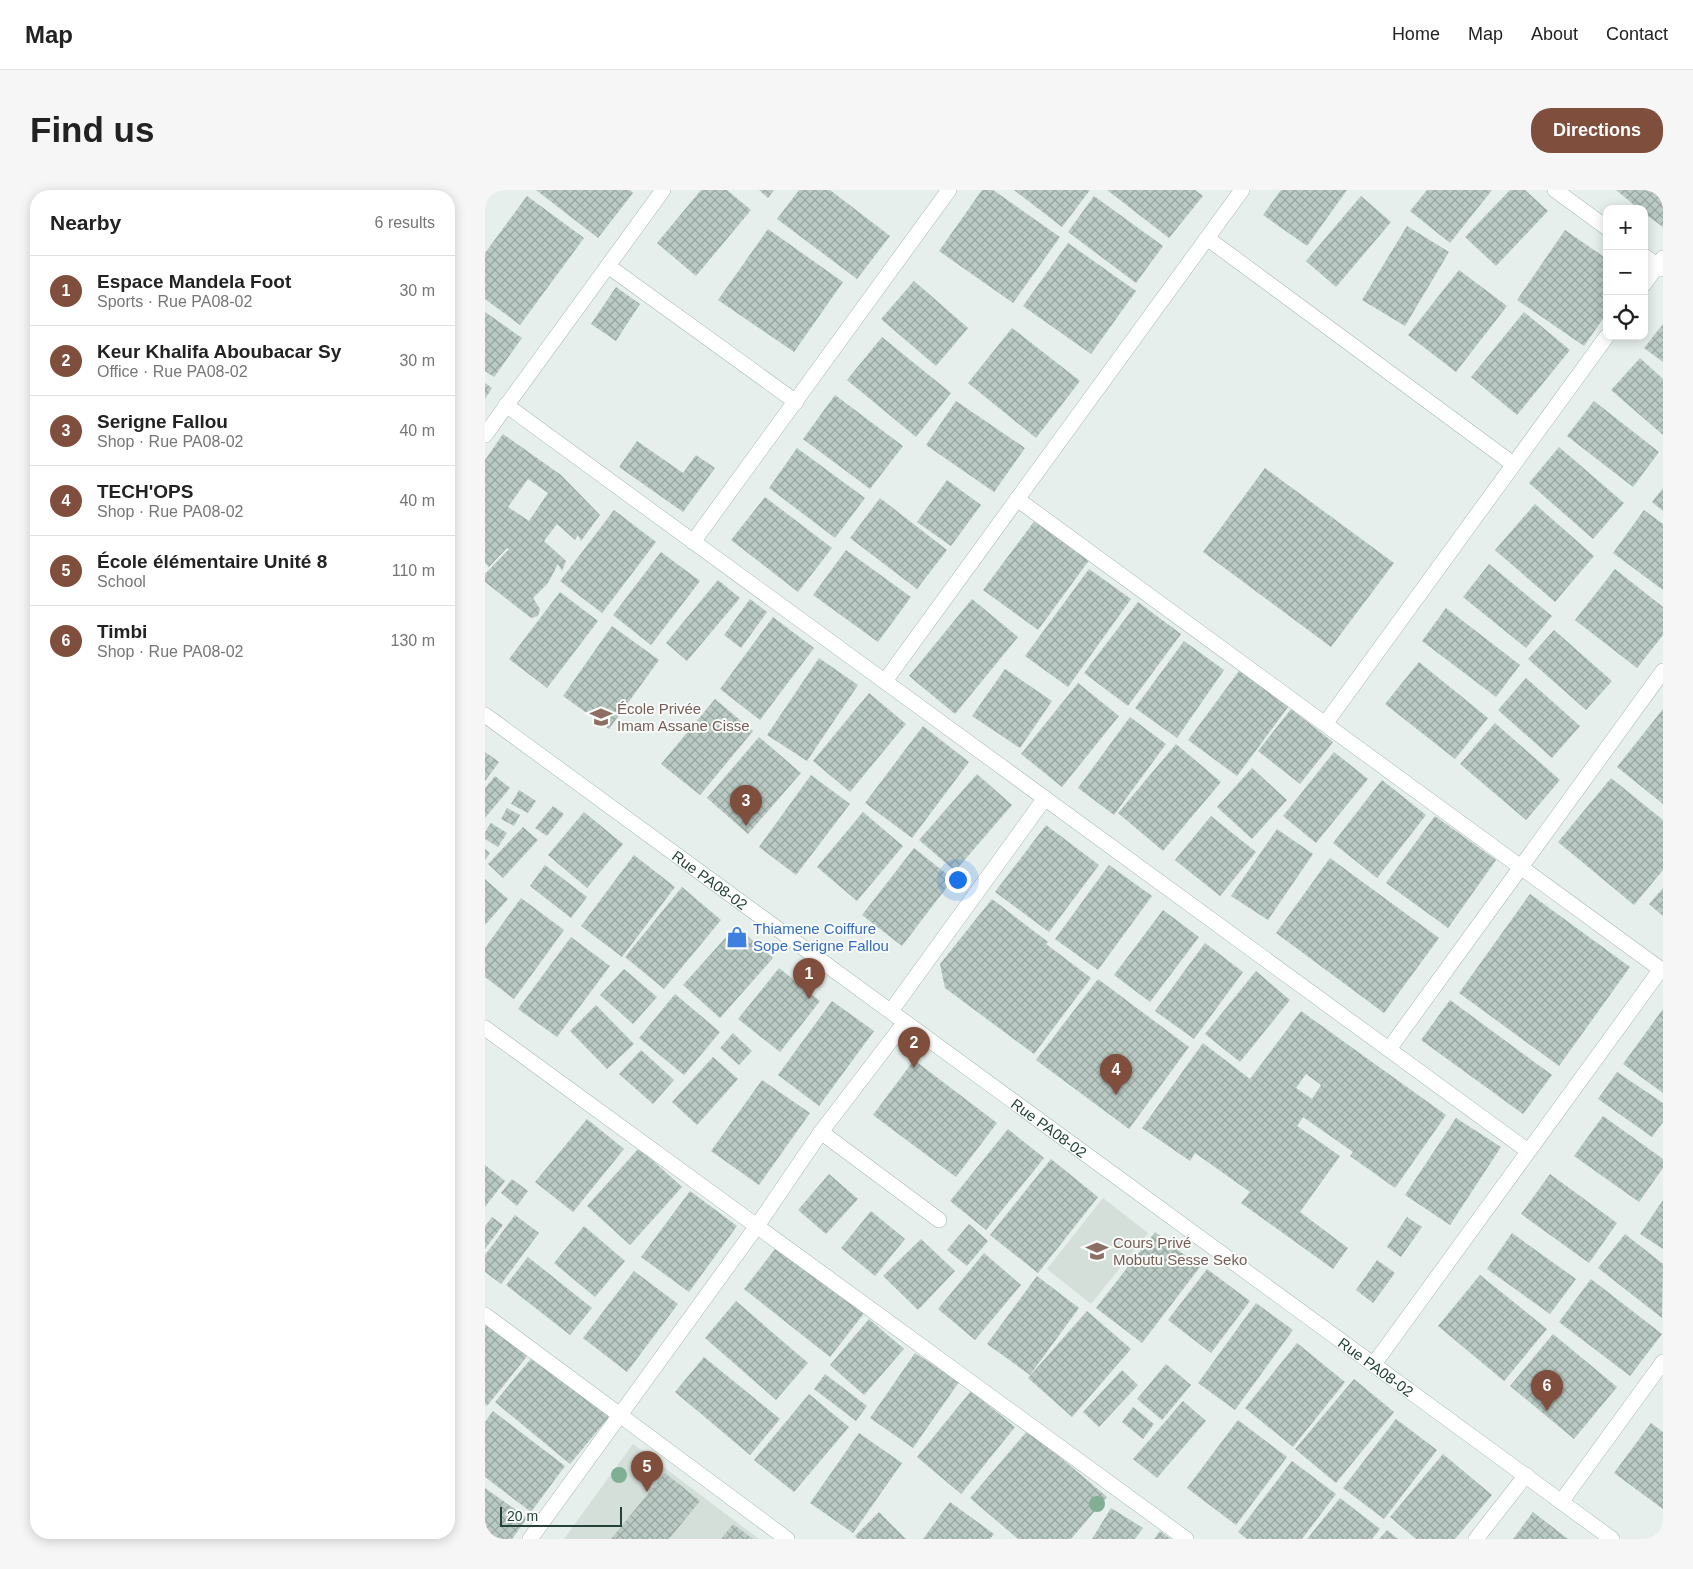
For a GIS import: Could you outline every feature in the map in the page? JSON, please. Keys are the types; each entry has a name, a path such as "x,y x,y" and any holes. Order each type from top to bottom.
{"street":[{"path":"485,435 663,190"},
{"path":"693,542 949,190"},
{"path":"885,681 1242,190"},
{"path":"1555,190 1603,225"},
{"path":"1207,238 1513,464"},
{"path":"1648,258 1661,264 1648,279"},
{"path":"608,266 796,402"},
{"path":"1325,724 1604,340"},
{"path":"506,405 1528,1151"},
{"path":"1017,499 1662,970 1373,1364"},
{"path":"1389,1049 1662,674"},
{"name":"Rue PA08-02","path":"485,715 1612,1539"},
{"path":"891,1011 1045,798"},
{"path":"530,1539 757,1226 821,1132 905,1022"},
{"path":"485,1028 1186,1539"},
{"path":"821,1132 939,1220"},
{"path":"485,1315 787,1539"},
{"path":"1561,1502 1663,1362"},
{"path":"1476,1539 1526,1475"}],"shaded area":[{"name":"Cours Privé Mobutu Sesse Seko","path":"1103,1198 1148,1233 1091,1304 1047,1269"},
{"path":"633,1444 759,1539 564,1539"}],"building":[{"path":"536,190 630,190 633,193 598,238"},
{"path":"701,190 727,190 751,210 696,276 657,243"},
{"path":"759,190 774,190 768,198"},
{"path":"799,190 830,190 890,236 857,279 777,219"},
{"path":"982,190 993,190 1060,237 1013,303 939,251"},
{"path":"1014,190 1090,190 1062,227"},
{"path":"1107,190 1195,190 1203,196 1169,238"},
{"path":"1281,190 1347,190 1307,246 1263,215"},
{"path":"1427,190 1492,190 1450,243 1410,211"},
{"path":"1510,190 1525,190 1548,211 1496,266 1465,237"},
{"path":"1616,190 1663,190 1663,227 1648,216 1648,205 1634,205"},
{"path":"527,196 584,238 520,325 485,299 485,253"},
{"path":"1094,196 1163,246 1136,283 1068,232"},
{"path":"1361,196 1391,222 1336,287 1306,261"},
{"path":"1407,226 1449,252 1405,326 1362,300"},
{"path":"768,229 843,282 794,352 718,300"},
{"path":"1565,230 1603,256 1603,319 1584,346 1517,300"},
{"path":"1068,243 1136,291 1091,354 1023,306"},
{"path":"1459,270 1507,306 1456,372 1408,335"},
{"path":"914,281 968,328 936,366 881,319"},
{"path":"616,287 640,304 616,341 591,324"},
{"path":"485,312 522,338 494,377 485,371"},
{"path":"1524,312 1570,350 1517,415 1471,377"},
{"path":"1663,324 1663,362 1644,348"},
{"path":"1012,328 1080,381 1036,438 968,383"},
{"path":"882,337 951,393 916,437 847,380"},
{"path":"1640,358 1663,379 1663,435 1611,390"},
{"path":"485,383 492,388 485,399"},
{"path":"835,395 903,446 870,489 803,439"},
{"path":"956,401 1025,448 994,492 926,445"},
{"path":"1594,401 1659,452 1633,487 1567,436"},
{"path":"503,434 561,475 600,515 581,541 578,535 575,540 557,524 544,541 566,561 562,571 558,564 548,583 533,598 540,609 538,616 531,618 485,582 485,574 509,549 507,548 489,567 485,563 485,460","holes":["528,479 548,493 529,521 508,507"]},
{"path":"637,441 683,473 696,455 715,468 683,512 619,467"},
{"path":"1559,447 1624,503 1593,539 1529,483"},
{"path":"797,448 865,498 835,538 769,488"},
{"path":"1265,468 1394,563 1331,647 1203,552"},
{"path":"947,480 981,505 951,546 917,522"},
{"path":"1663,488 1663,511 1652,502"},
{"path":"765,497 832,548 798,592 731,540"},
{"path":"880,498 947,550 917,589 850,538"},
{"path":"1535,504 1594,556 1555,602 1495,550"},
{"path":"614,510 656,542 602,613 560,581"},
{"path":"1644,510 1663,524 1663,590 1613,553"},
{"path":"1036,519 1090,559 1038,630 983,590"},
{"path":"846,550 911,597 878,642 813,595"},
{"path":"661,552 700,581 651,645 613,615"},
{"path":"1489,564 1552,616 1526,648 1463,597"},
{"path":"1089,569 1131,599 1068,687 1025,656"},
{"path":"1615,569 1663,607 1663,635 1637,668 1575,620"},
{"path":"718,580 740,598 687,661 666,643"},
{"path":"560,592 598,621 547,688 509,659"},
{"path":"750,599 767,612 741,648 724,635"},
{"path":"972,599 1018,637 955,714 909,676"},
{"path":"1138,602 1181,634 1128,706 1084,673"},
{"path":"1446,608 1520,665 1496,697 1422,641"},
{"path":"773,617 814,648 760,720 720,689"},
{"path":"612,626 659,660 609,729 563,696"},
{"path":"1554,630 1612,681 1586,710 1528,659"},
{"path":"1184,641 1224,670 1177,738 1135,708"},
{"path":"819,658 858,685 807,761 767,735"},
{"path":"1419,662 1488,718 1455,759 1385,704"},
{"path":"1242,667 1291,703 1237,776 1188,740"},
{"path":"1005,669 1052,701 1020,748 972,716"},
{"path":"1526,678 1580,726 1552,758 1498,710"},
{"path":"1078,683 1119,716 1062,787 1021,754"},
{"path":"869,693 906,724 850,792 813,761"},
{"path":"715,699 753,731 700,795 661,764"},
{"path":"1291,709 1333,742 1300,784 1258,751"},
{"path":"1663,709 1663,804 1617,767"},
{"path":"1130,717 1166,744 1114,815 1078,788"},
{"path":"1495,723 1560,780 1526,820 1460,764"},
{"path":"923,726 969,762 912,838 865,803"},
{"path":"759,737 801,773 748,834 707,798"},
{"path":"1176,744 1221,782 1163,851 1118,813"},
{"path":"485,752 499,762 485,781"},
{"path":"1334,752 1368,779 1316,843 1283,816"},
{"path":"1252,768 1287,800 1252,839 1217,807"},
{"path":"977,774 1012,805 955,871 919,840"},
{"path":"811,775 850,804 796,875 759,847"},
{"path":"495,776 510,788 485,818 485,788"},
{"path":"1611,778 1663,820 1663,870 1634,905 1558,842"},
{"path":"1382,780 1426,815 1377,878 1333,843"},
{"path":"519,790 536,801 528,813 511,804"},
{"path":"553,806 564,814 547,836 535,828"},
{"path":"507,808 520,815 514,826 501,819"},
{"path":"584,812 623,844 587,888 548,855"},
{"path":"863,812 903,846 857,901 817,867"},
{"path":"1211,816 1256,852 1220,896 1175,860"},
{"path":"1435,816 1496,860 1448,928 1386,883"},
{"path":"491,823 507,833 498,847 485,839 485,832"},
{"path":"1046,825 1099,865 1049,932 995,892"},
{"path":"523,827 538,840 503,878 488,864"},
{"path":"1277,829 1313,854 1268,920 1231,896"},
{"path":"914,848 953,879 902,946 862,915"},
{"path":"485,849 490,853 485,860"},
{"path":"634,855 675,887 622,957 581,926"},
{"path":"1330,858 1439,938 1384,1013 1276,933"},
{"path":"545,865 587,897 571,918 530,886"},
{"path":"1109,865 1152,896 1098,970 1055,939"},
{"path":"485,879 508,899 485,925"},
{"path":"682,887 721,920 664,989 625,957"},
{"path":"1663,888 1663,916 1649,904"},
{"path":"1530,894 1630,967 1559,1066 1459,993"},
{"path":"521,898 564,930 514,999 485,977 485,948"},
{"path":"992,899 1091,978 1034,1054 945,988 940,964"},
{"path":"1163,910 1199,937 1150,1002 1114,975"},
{"path":"736,926 773,958 720,1018 683,985"},
{"path":"571,937 610,966 557,1037 518,1009"},
{"path":"1205,943 1243,972 1194,1039 1155,1011"},
{"path":"779,968 820,1001 780,1052 738,1019"},
{"path":"624,969 657,997 633,1024 600,995"},
{"path":"1256,971 1290,1000 1240,1062 1205,1034"},
{"path":"1098,979 1189,1047 1129,1129 1036,1060"},
{"path":"675,994 720,1032 684,1075 639,1038"},
{"path":"1450,1000 1552,1075 1523,1114 1421,1040"},
{"path":"832,1001 874,1031 819,1106 778,1075"},
{"path":"596,1005 634,1044 607,1069 570,1031"},
{"path":"1663,1009 1663,1093 1623,1064"},
{"path":"1301,1011 1446,1115 1395,1188 1350,1156 1353,1152 1303,1117 1297,1126 1340,1156 1300,1212 1348,1248 1333,1269 1241,1203 1250,1192 1195,1153 1190,1161 1142,1128 1203,1043 1250,1079","holes":["1306,1074 1321,1085 1312,1099 1296,1088"]},
{"path":"733,1033 752,1051 739,1065 720,1048"},
{"path":"641,1050 674,1080 653,1104 619,1074"},
{"path":"713,1057 738,1079 697,1125 672,1102"},
{"path":"914,1060 997,1123 956,1177 873,1115"},
{"path":"1617,1072 1663,1103 1663,1122 1652,1137 1598,1099"},
{"path":"762,1080 810,1113 759,1185 711,1151"},
{"path":"1603,1116 1663,1159 1663,1168 1639,1202 1574,1156"},
{"path":"1456,1118 1501,1147 1450,1225 1405,1195"},
{"path":"587,1119 624,1149 573,1212 535,1182"},
{"path":"1008,1129 1044,1158 986,1230 950,1201"},
{"path":"639,1148 682,1187 630,1245 587,1206"},
{"path":"1051,1159 1098,1197 1038,1273 990,1235"},
{"path":"485,1165 505,1181 485,1207"},
{"path":"829,1174 858,1199 826,1234 798,1210"},
{"path":"1550,1174 1617,1223 1589,1263 1521,1214"},
{"path":"512,1179 528,1191 517,1206 501,1193"},
{"path":"690,1191 737,1226 689,1292 641,1257"},
{"path":"1663,1200 1663,1249 1640,1234"},
{"path":"871,1211 905,1239 875,1276 841,1248"},
{"path":"515,1215 539,1233 501,1284 485,1272 485,1255"},
{"path":"492,1217 503,1225 485,1249 485,1226"},
{"path":"1407,1217 1422,1227 1401,1257 1387,1247"},
{"path":"969,1224 988,1241 967,1266 947,1250"},
{"path":"584,1226 625,1261 595,1297 554,1263"},
{"path":"1155,1232 1200,1267 1142,1343 1096,1308"},
{"path":"1512,1233 1576,1279 1550,1314 1487,1269"},
{"path":"1625,1234 1663,1264 1662,1318 1598,1268"},
{"path":"921,1239 955,1271 918,1310 883,1276"},
{"path":"779,1244 865,1312 830,1357 744,1289"},
{"path":"984,1253 1021,1285 975,1340 938,1309"},
{"path":"528,1257 592,1308 570,1335 506,1285"},
{"path":"1377,1260 1395,1273 1373,1303 1356,1290"},
{"path":"1207,1269 1250,1301 1211,1353 1168,1320"},
{"path":"634,1271 678,1304 627,1372 583,1338"},
{"path":"1480,1275 1547,1329 1504,1381 1438,1326"},
{"path":"1037,1276 1079,1308 1030,1375 987,1344"},
{"path":"1591,1279 1662,1334 1630,1376 1559,1322"},
{"path":"736,1301 808,1363 776,1400 705,1338"},
{"path":"1256,1303 1293,1330 1235,1410 1198,1383"},
{"path":"1087,1311 1131,1349 1072,1417 1028,1378"},
{"path":"869,1319 904,1349 864,1395 830,1365"},
{"path":"485,1321 528,1355 487,1406 485,1404"},
{"path":"1553,1334 1617,1387 1574,1439 1510,1386"},
{"path":"1297,1343 1345,1382 1293,1447 1245,1408"},
{"path":"915,1353 959,1382 913,1448 870,1418"},
{"path":"534,1355 609,1417 570,1464 495,1402"},
{"path":"704,1357 780,1419 750,1455 675,1392"},
{"path":"1166,1364 1191,1385 1162,1420 1137,1399"},
{"path":"1122,1370 1138,1385 1099,1427 1083,1412"},
{"path":"825,1374 867,1406 856,1421 814,1389"},
{"path":"1354,1379 1394,1412 1336,1483 1295,1449"},
{"path":"971,1391 1015,1427 961,1494 917,1457"},
{"path":"809,1394 849,1427 794,1492 754,1460"},
{"path":"1183,1401 1206,1421 1157,1478 1133,1459"},
{"path":"1133,1407 1154,1424 1143,1439 1122,1422"},
{"path":"493,1411 565,1466 531,1512 485,1477 485,1422"},
{"path":"1396,1419 1437,1450 1384,1519 1343,1488"},
{"path":"1238,1420 1287,1457 1236,1525 1187,1488"},
{"path":"1651,1423 1663,1432 1663,1509 1614,1473"},
{"path":"1028,1430 1107,1497 1071,1539 1018,1539 970,1498"},
{"path":"859,1433 902,1463 853,1533 810,1503"},
{"path":"1443,1454 1492,1495 1455,1539 1416,1539 1390,1517"},
{"path":"1292,1461 1336,1494 1302,1539 1247,1539 1238,1532"},
{"path":"665,1473 700,1501 669,1539 611,1539"},
{"path":"485,1488 527,1518 512,1539 485,1539"},
{"path":"1340,1498 1380,1529 1372,1539 1307,1539"},
{"path":"950,1502 994,1534 990,1539 923,1539"},
{"path":"1111,1508 1143,1528 1135,1539 1092,1539"},
{"path":"879,1512 906,1539 858,1539 855,1536"},
{"path":"1533,1512 1568,1539 1513,1539"},
{"path":"733,1524 753,1539 721,1539"},
{"path":"1387,1530 1398,1539 1379,1539"},
{"path":"1160,1531 1171,1539 1154,1539"}],"place":[{"name":"École Privée Imam Assane Cisse","path":"601,717"},
{"name":"Serigne Fallou","path":"746,826"},
{"name":"Thiamene Coiffure Sope Serigne Fallou","path":"737,937"},
{"name":"Espace Mandela Foot","path":"809,999"},
{"name":"Keur Khalifa Aboubacar Sy","path":"914,1068"},
{"name":"TECH'OPS","path":"1116,1095"},
{"name":"Cours Privé Mobutu Sesse Seko","path":"1097,1251"},
{"name":"Timbi","path":"1547,1411"},
{"name":"École élémentaire Unité 8","path":"647,1492"}]}
